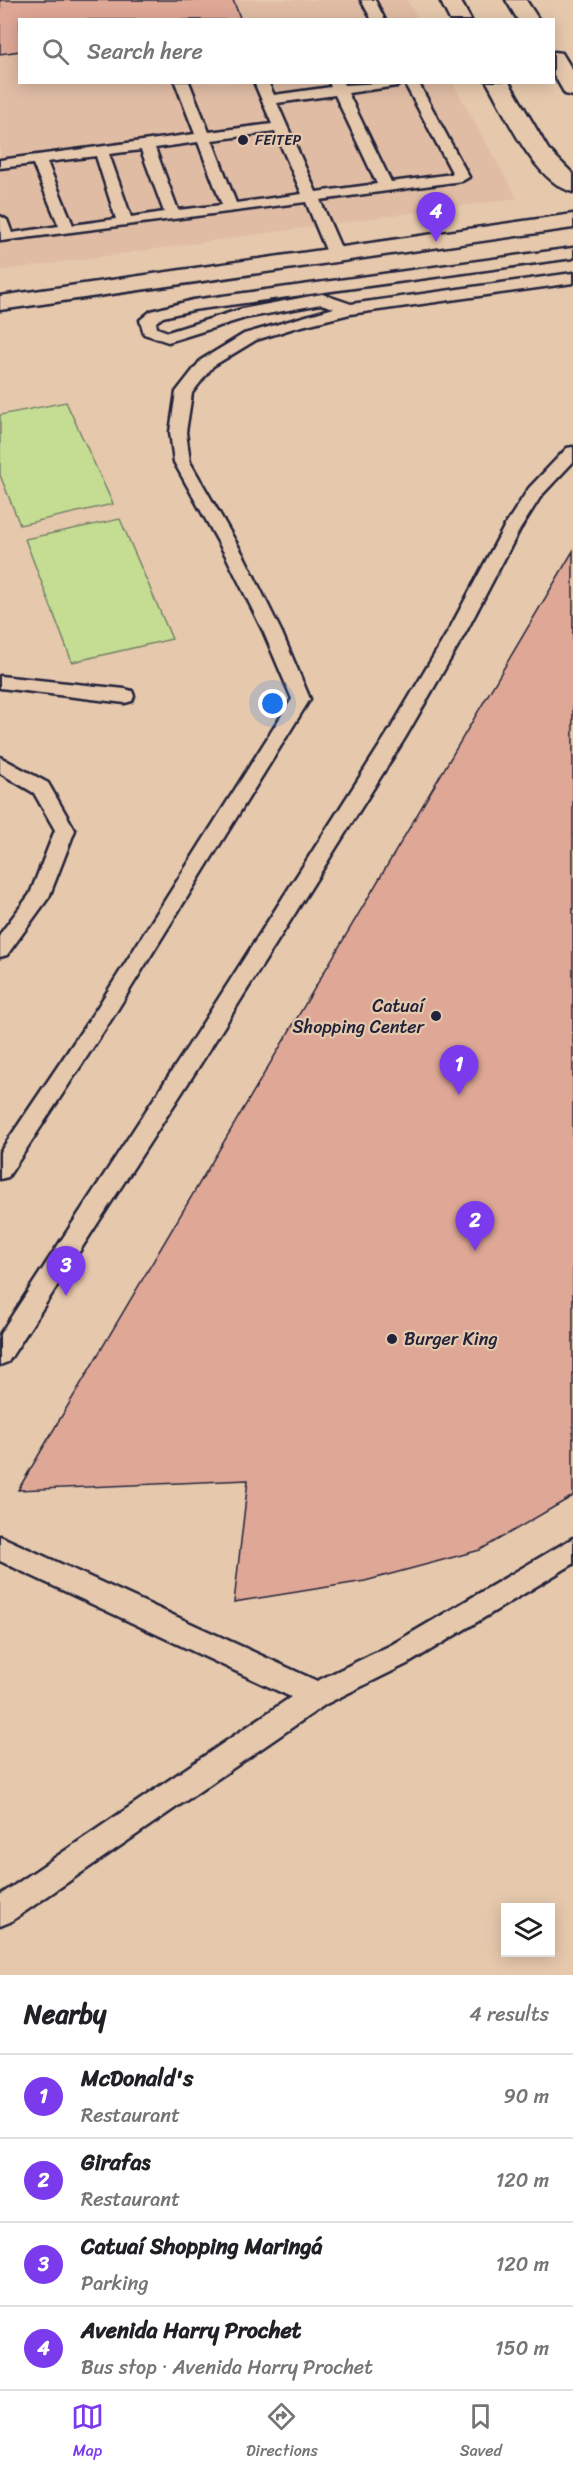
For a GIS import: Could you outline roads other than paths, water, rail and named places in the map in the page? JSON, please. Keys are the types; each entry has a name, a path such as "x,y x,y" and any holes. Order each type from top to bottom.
{"street":[{"path":"450,0 460,18"},
{"path":"516,0 528,18"},
{"path":"555,60 573,89"},
{"path":"499,84 538,149 560,177 573,185"},
{"path":"0,303 573,221"}],"lane":[{"path":"368,0 377,18"},
{"path":"183,84 231,208"},
{"path":"262,84 309,198 336,255"},
{"path":"268,100 338,87 373,84"},
{"path":"0,220 6,238 462,177 412,84"},
{"path":"338,87 386,187"},
{"path":"0,164 279,127"},
{"path":"146,144 173,216"},
{"path":"101,150 125,222"},
{"path":"39,159 46,182 68,230"},
{"path":"350,309 322,299 242,314 168,337 150,331 148,320 157,314 193,305 573,254"},
{"path":"0,1170 104,1014 301,699 273,633 236,558 182,462 178,432 184,392 207,363 250,338 350,309 573,279"},
{"path":"0,1354 195,1054 398,733 458,630 510,531 536,492 573,452"},
{"path":"0,682 125,696"},
{"path":"0,764 41,788 65,830 39,897 0,949"},
{"path":"0,1548 317,1695"},
{"path":"0,1912 317,1695 400,1654 573,1550"}],"place":[{"name":"FEITEP","path":"243,140"},
{"name":"Avenida Harry Prochet","path":"436,242"},
{"name":"Catuaí Shopping Center","path":"436,1016"},
{"name":"McDonald's","path":"459,1095"},
{"name":"Girafas","path":"475,1251"},
{"name":"Catuaí Shopping Maringá","path":"66,1296"},
{"name":"Burger King","path":"392,1339"}]}
